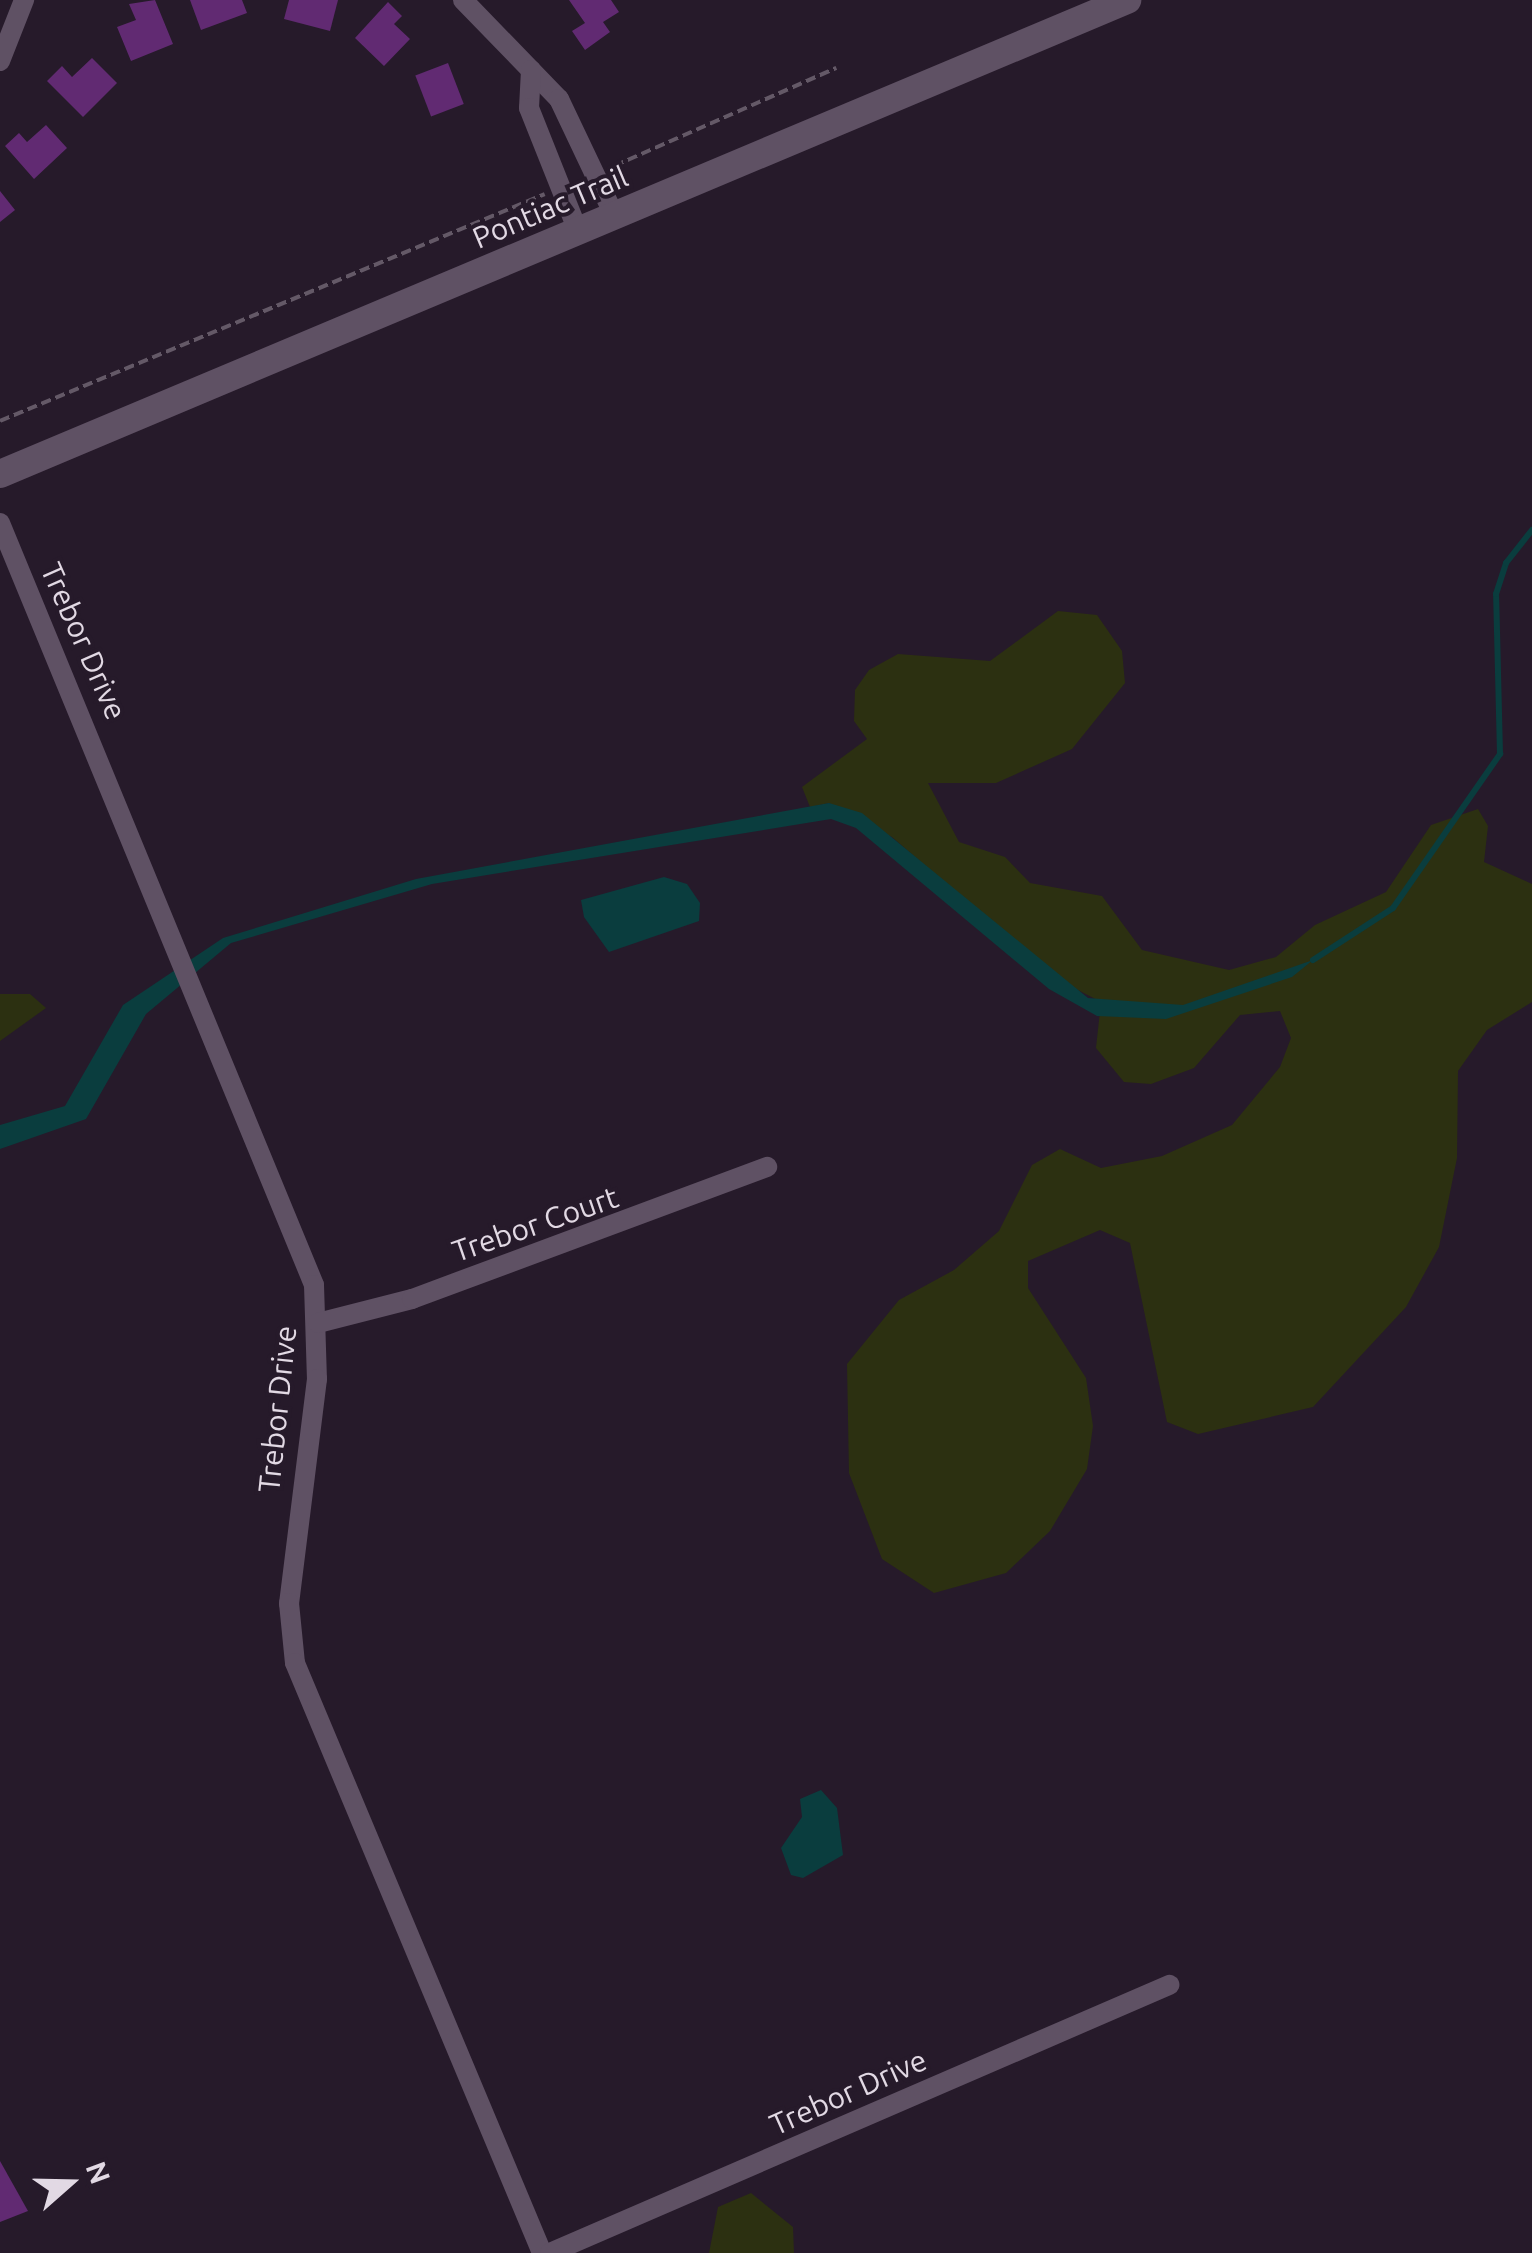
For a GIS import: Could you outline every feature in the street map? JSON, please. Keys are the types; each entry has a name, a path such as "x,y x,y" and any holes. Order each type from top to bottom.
{"main road":[{"name":"Pontiac Trail","path":"0,474 1127,0"}],"street":[{"path":"0,61 24,0"},
{"path":"463,0 559,99 614,214"},
{"path":"531,70 529,108 578,230"},
{"name":"Trebor Drive","path":"0,523 176,936 308,1268 318,1323 291,1568 295,1663 542,2253"},
{"name":"Trebor Court","path":"318,1323 430,1293 767,1167"},
{"name":"Trebor Drive","path":"550,2253 1169,1984"}],"path":[{"path":"595,174 836,68"},
{"path":"0,421 560,188"}],"shaded area":[{"path":"1058,611 1097,615 1122,651 1125,683 1072,749 996,783 928,783 959,842 1005,857 1030,883 1102,896 1142,950 1229,970 1276,957 1315,925 1386,892 1431,825 1478,809 1488,826 1484,862 1532,884 1532,1002 1487,1030 1458,1071 1457,1158 1439,1247 1406,1307 1313,1407 1198,1434 1167,1422 1130,1243 1100,1230 1028,1261 1028,1288 1086,1378 1093,1426 1087,1469 1050,1531 1006,1573 934,1593 882,1559 849,1473 847,1364 899,1300 954,1270 999,1231 1032,1165 1060,1149 1101,1168 1162,1156 1232,1125 1280,1067 1291,1038 1280,1011 1240,1015 1194,1068 1151,1084 1124,1082 1096,1048 1101,1002 1057,979 892,837 829,803 810,807 802,787 867,739 854,721 855,690 869,670 898,654 990,661"},
{"path":"829,803 862,813 1088,998 1183,1005 1313,960 1292,977 1166,1019 1097,1016 1049,989 856,828 831,819 432,884 231,943 146,1014 86,1119 0,1149 0,1125 65,1106 123,1005 223,938 416,879"},
{"path":"664,877 687,884 700,903 699,921 609,952 584,917 581,900"},
{"path":"0,994 30,994 46,1008 0,1041"},
{"path":"821,1790 837,1808 843,1855 803,1878 791,1875 781,1848 802,1817 800,1799"},
{"path":"751,2193 793,2227 794,2253 709,2253 718,2207"}],"building":[{"path":"155,0 173,44 131,61 117,27 136,20 129,4"},
{"path":"190,0 242,0 247,13 201,30"},
{"path":"289,0 338,0 330,31 284,19"},
{"path":"569,0 611,0 619,12 603,22 610,32 585,50 572,31 585,23"},
{"path":"388,2 402,16 394,24 410,39 384,66 355,38"},
{"path":"92,58 117,83 83,117 47,81 62,66 72,77"},
{"path":"448,63 464,104 431,117 415,76"},
{"path":"46,125 67,148 34,179 5,146 19,133 27,142"},
{"path":"0,191 15,210 0,222"},
{"path":"0,2161 28,2211 0,2222"}],"waterway":[{"path":"1313,960 1393,908 1500,754 1496,594 1506,563 1532,530"}]}
